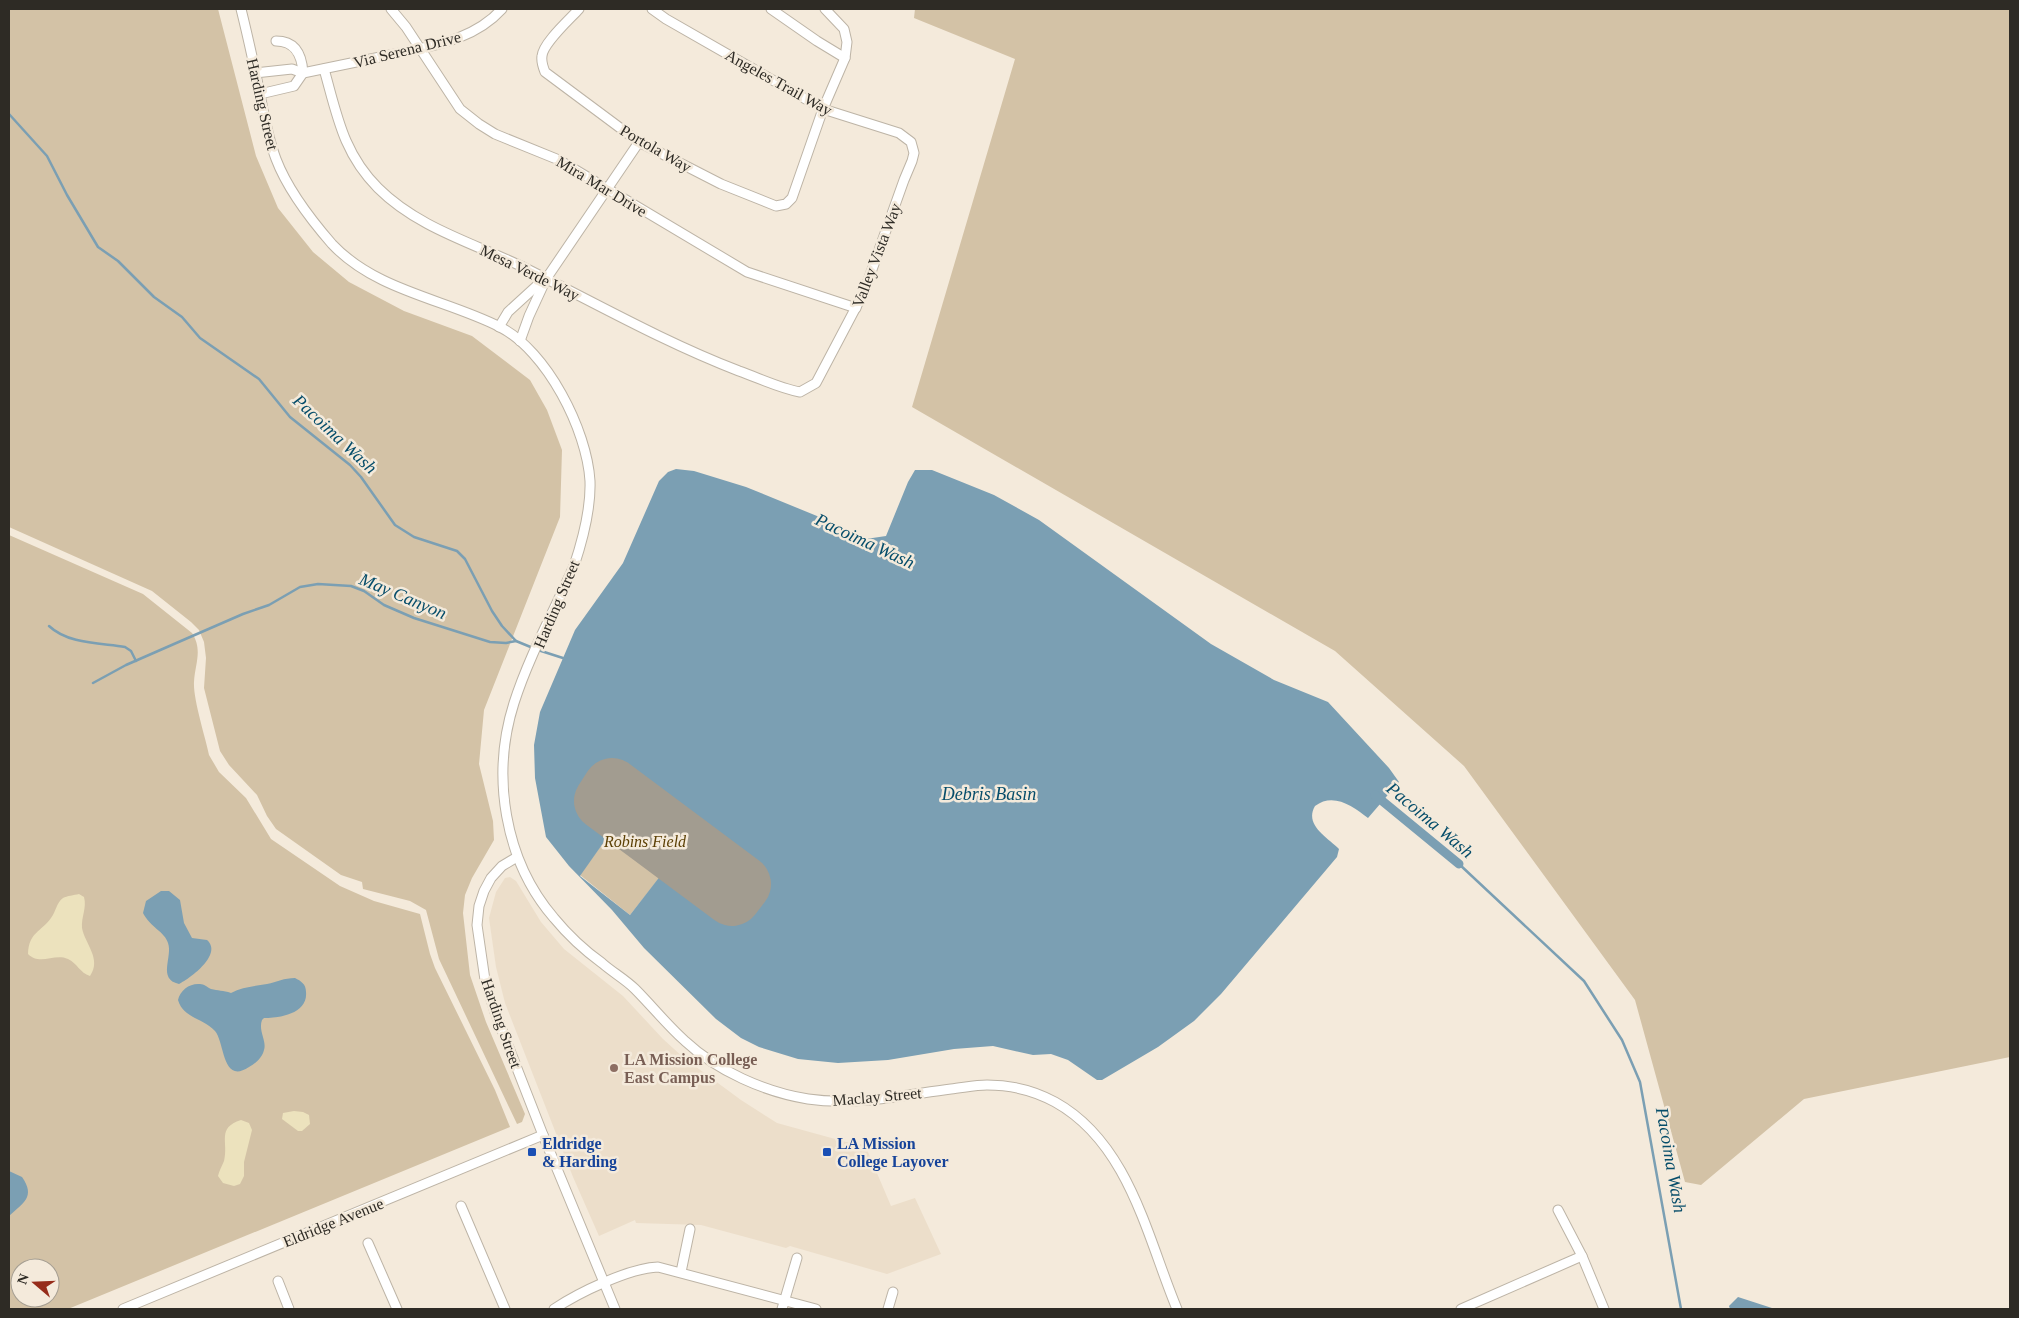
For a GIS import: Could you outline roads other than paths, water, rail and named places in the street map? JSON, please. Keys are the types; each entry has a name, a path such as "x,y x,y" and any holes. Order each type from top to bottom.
{"street":[{"name":"Harding Street","path":"241,9 276,160 290,186 314,222 333,245 349,260 407,291 499,327 520,340 550,377 568,405 586,450 590,482 588,513 581,544 574,566 514,703 507,731 504,757 505,804 517,857 502,866 491,878 479,906 477,925 485,980 495,1012 543,1135 616,1309"},
{"name":"Mira Mar Drive","path":"390,9 406,26 460,108 479,124 495,134 559,160 747,272 856,308"},
{"name":"Via Serena Drive","path":"256,73 292,69 303,73 445,43 480,28 493,19 502,9"},
{"name":"Portola Way","path":"580,9 547,44 542,54 542,64 545,72 639,142 758,200 776,206 786,204 792,198 824,109"},
{"name":"Angeles Trail Way","path":"652,9 666,19 824,109 899,133 911,142"},
{"path":"771,9 845,58"},
{"path":"824,109 845,58 847,42 844,29 825,9"},
{"path":"276,41 282,41 291,45 297,52 302,60 303,73"},
{"name":"Mesa Verde Way","path":"324,69 334,111 354,159 378,188 393,202 430,226 486,250 709,359 800,392 810,388"},
{"name":"Via Serena Drive","path":"260,94 294,86 303,73"},
{"path":"520,340 528,316 546,279 639,142"},
{"name":"Valley Vista Way","path":"810,388 816,383 856,308 912,161 914,153 911,142"},
{"path":"499,327 508,312 546,279"},
{"name":"Maclay Street","path":"517,857 533,888 552,916 578,944 632,986 686,1043 724,1069 766,1088 806,1099 834,1101 887,1097 986,1084 1026,1090 1056,1102 1089,1126 1102,1141 1123,1172 1177,1309"},
{"name":"Eldridge Avenue","path":"123,1309 543,1135"},
{"path":"460,1206 505,1309"},
{"path":"1558,1210 1582,1256 1604,1309"},
{"path":"681,1272 690,1229"},
{"path":"368,1243 397,1309"},
{"path":"1462,1309 1582,1256"},
{"path":"783,1305 797,1258"},
{"path":"554,1309 573,1296 647,1267 658,1267 681,1272 783,1305 816,1309"},
{"path":"278,1281 289,1309"},
{"path":"888,1309 893,1292"}],"water":[{"name":"Debris Basin","path":"676,469 694,471 746,487 817,516 850,538 859,540 886,536 908,482 915,470 932,470 994,495 1039,520 1211,644 1274,680 1328,702 1389,768 1399,782 1368,818 1349,805 1336,800 1322,802 1315,806 1312,819 1318,830 1339,849 1337,857 1221,994 1194,1021 1158,1047 1102,1080 1097,1080 1068,1060 1051,1054 1033,1055 993,1046 954,1049 888,1060 838,1063 798,1059 759,1047 741,1038 716,1019 644,948 612,910 569,866 546,837 535,778 534,745 540,712 575,630 623,563 659,481 668,472","holes":["613,774 752,879 726,912 668,866 630,915 580,876 618,822 593,803"]},
{"path":"161,891 169,891 180,900 184,923 192,938 207,940 211,946 211,952 204,965 191,977 179,984 172,981 167,973 169,949 166,939 143,913 146,901"},
{"path":"295,978 305,987 306,992 303,1005 292,1013 262,1020 261,1028 265,1047 263,1053 256,1062 240,1071 234,1071 229,1067 215,1031 184,1011 178,1000 183,990 196,984 231,993 244,988"},
{"path":"9,1171 22,1177 28,1190 28,1195 23,1203 9,1216"},
{"path":"1738,1297 1775,1309 1730,1309 1729,1306"}],"waterway":[{"name":"Pacoima Wash","path":"9,114 47,156 67,195 98,247 118,261 154,297 182,317 200,338 259,379 290,417 350,465 361,477 395,525 414,537 457,551 465,559 492,611 502,626 516,641 533,648"},
{"name":"May Canyon","path":"93,683 126,665 243,614 269,605 300,587 318,584 351,586 364,591 384,605 414,618 490,642 506,643 516,641"},
{"path":"49,626 75,640 125,647 131,651 136,661"},
{"name":"Pacoima Wash","path":"538,650 566,659"},
{"name":"Pacoima Wash","path":"1375,795 1459,864"},
{"name":"Pacoima Wash","path":"1459,864 1584,981 1622,1040 1640,1082 1681,1309"}],"place":[{"name":"LA Mission College East Campus","path":"614,1068"},
{"name":"Eldridge & Harding","path":"532,1152"},
{"name":"LA Mission College Layover","path":"827,1152"}],"park label":[{"name":"Robins Field","path":"645,841"}]}
